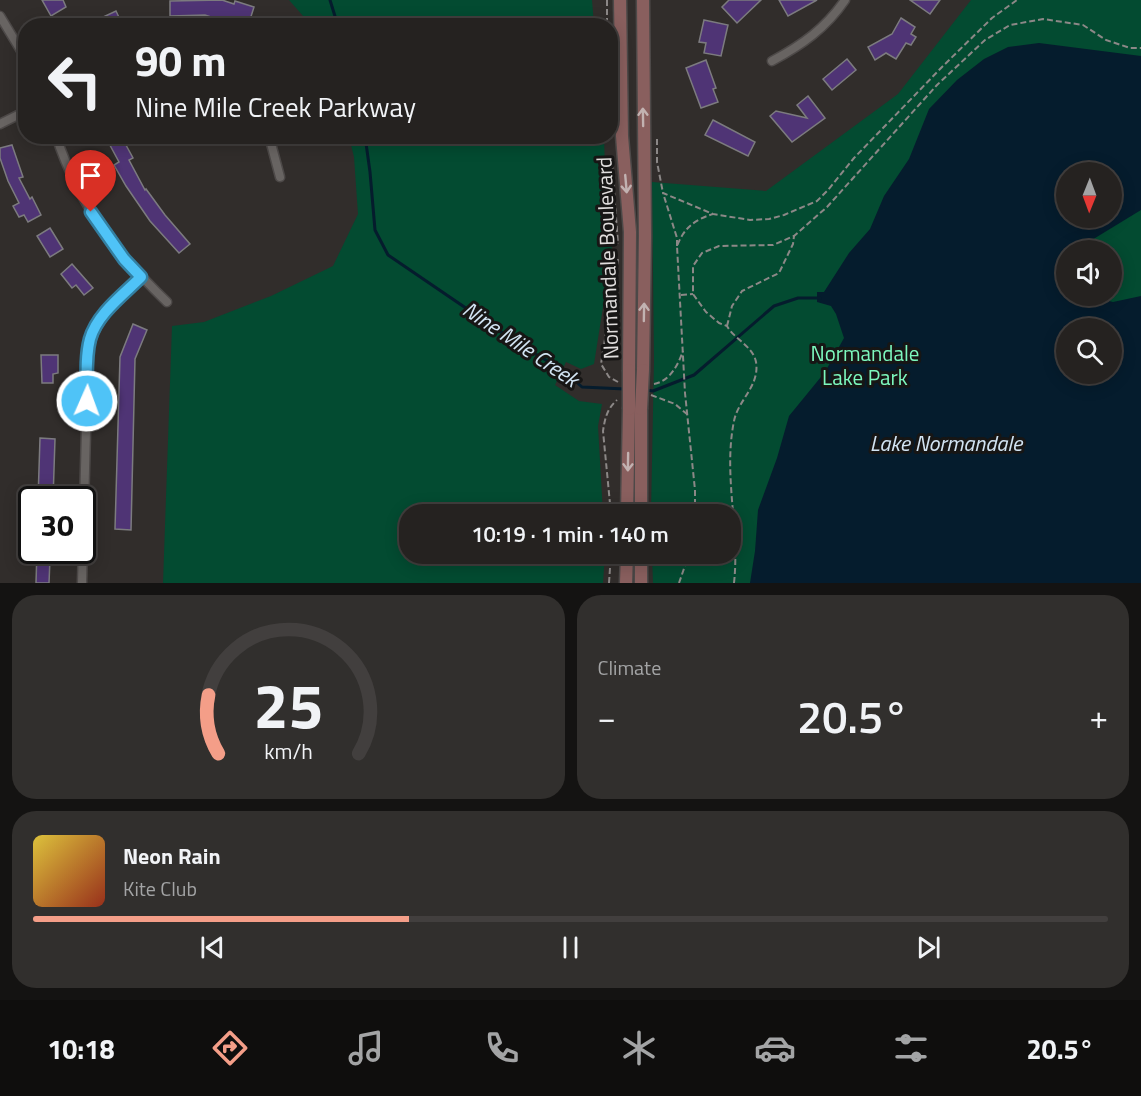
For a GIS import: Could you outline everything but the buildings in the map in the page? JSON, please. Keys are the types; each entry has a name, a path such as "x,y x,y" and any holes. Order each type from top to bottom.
{"main road":[{"name":"Normandale Boulevard","path":"620,0 622,136 630,232 629,370 635,409 640,504"},
{"name":"Normandale Boulevard","path":"628,504 635,409 643,370 645,236 643,0"},
{"path":"626,583 627,564"},
{"path":"641,564 641,583"}],"street":[{"path":"772,61 814,36 834,16 845,0"},
{"path":"0,16 18,46"},
{"path":"0,124 18,115"},
{"path":"59,144 86,204 124,259 167,302"},
{"path":"271,144 280,177"},
{"path":"82,583 90,339 108,310 141,277"}],"path":[{"path":"607,0 607,18"},
{"path":"695,504 685,393 677,246 663,193 713,214 750,220 769,219 801,209 817,201 875,135 942,67 992,18 1017,0"},
{"path":"734,583 736,561 730,489 732,435 734,418 753,384 756,362 753,354 742,342 727,326 719,323 706,312 693,294 693,266 702,253 719,246 773,245 794,236 827,207 937,85 985,40 1010,26 1043,19 1083,25 1106,39 1130,48 1141,48"},
{"path":"677,246 681,235 690,225 713,214"},
{"path":"727,326 732,306 742,291 779,273 794,244 794,236"},
{"path":"679,295 693,294"},
{"path":"609,583 610,564"},
{"path":"679,583 686,564"}],"green space":[{"path":"289,0 592,0 593,18 305,18"},
{"name":"Lake Normandale","path":"971,0 1141,0 1141,583 653,583 652,564 741,564 741,504 651,504 654,360 652,182 766,191 898,94"},
{"path":"351,144 604,144 612,250 594,364 581,369 566,362 555,385 579,401 602,404 598,426 602,504 399,504 399,564 604,564 603,583 163,583 172,326 204,322 271,296 333,266 358,214 354,157"}],"water":[{"name":"Lake Normandale","path":"1039,43 1141,56 1141,210 1122,222 1122,162 1056,162 1056,228 1112,228 1092,240 1056,240 1056,306 1122,306 1122,300 1141,296 1141,583 750,583 758,510 789,416 825,372 844,338 836,314 831,306 817,302 817,292 824,292 849,253 870,229 884,196 909,159 929,109 957,80 984,59 1008,47"}],"waterway":[{"name":"Nine Mile Creek","path":"330,0 336,18"},
{"name":"Nine Mile Creek","path":"366,144 375,230 388,255 520,345 563,370 582,387 625,389"},
{"name":"Nine Mile Creek","path":"646,390 653,391 694,375 774,306 798,298 820,298"}],"route":[{"path":"87,401 90,339 108,310 141,277 124,259 91,212"}],"park label":[{"name":"Normandale Lake Park","path":"865,365"}]}
